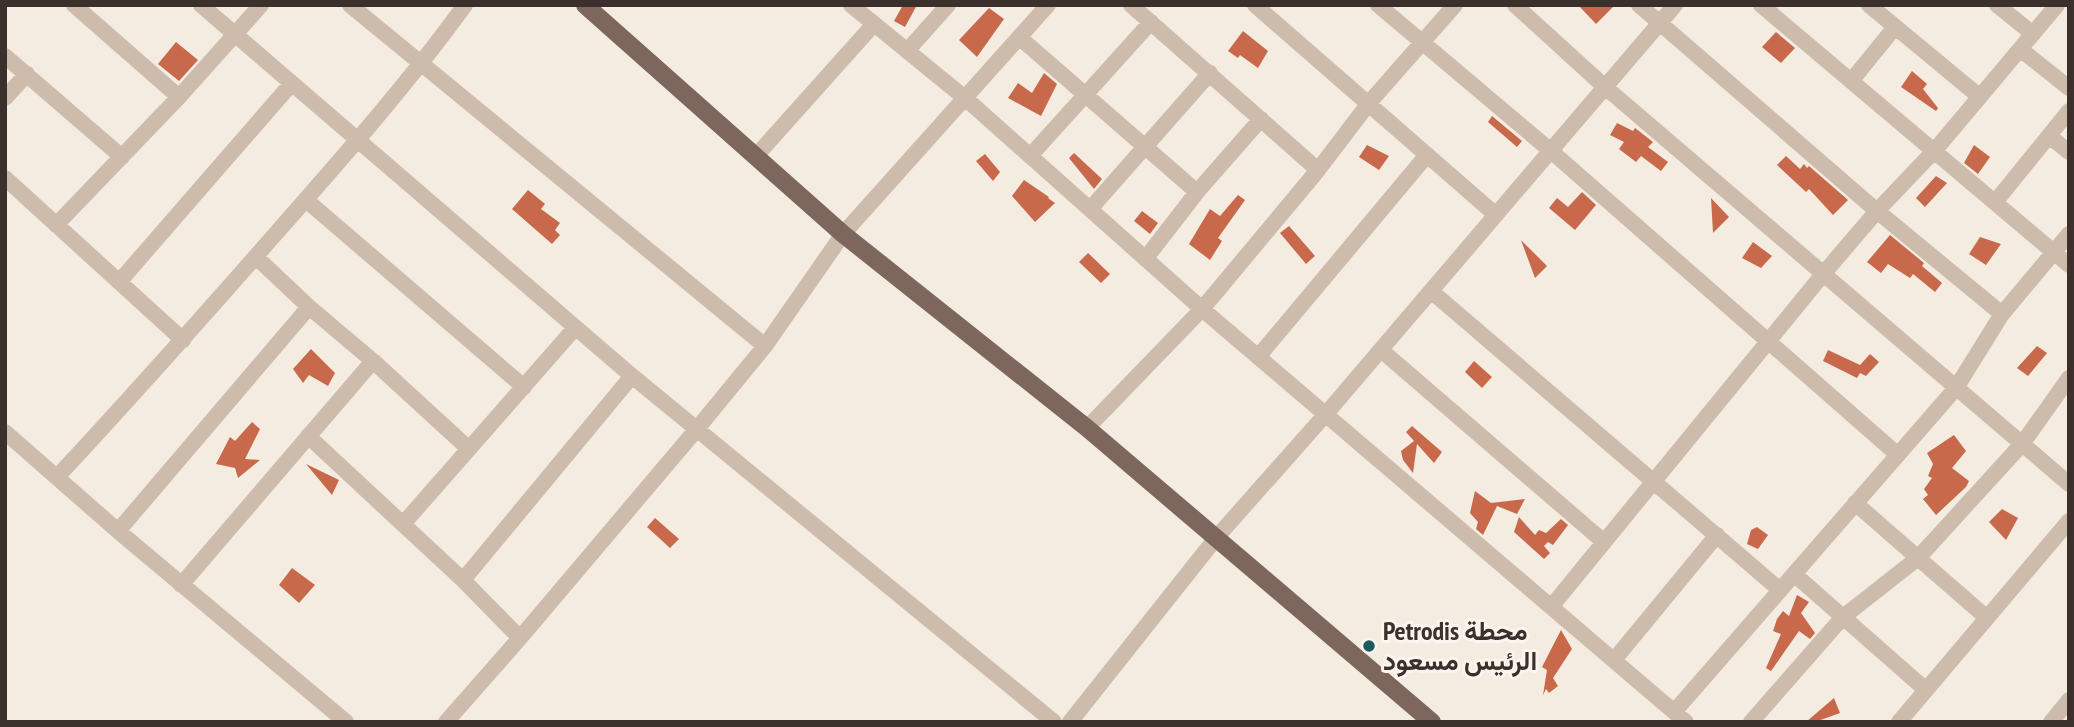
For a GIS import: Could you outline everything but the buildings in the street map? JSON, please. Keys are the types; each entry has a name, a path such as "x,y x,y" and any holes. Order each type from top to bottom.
{"main road":[{"path":"585,5 843,234 1087,428 1432,722"}],"street":[{"path":"74,5 180,97"},
{"path":"201,5 696,430 1054,722"},
{"path":"56,225 180,97 261,5"},
{"path":"350,5 765,346"},
{"path":"57,477 183,340 359,141 422,65 466,5"},
{"path":"851,5 965,98 1202,309 1680,717 1780,590 1956,388 2002,314 2069,234"},
{"path":"907,51 948,5"},
{"path":"446,722 765,346 843,234 1048,5"},
{"path":"1131,5 1318,170"},
{"path":"1255,5 1496,215"},
{"path":"1378,5 1552,151 1898,455"},
{"path":"1087,428 1202,309 1318,170 1369,103 1455,5"},
{"path":"1515,5 1605,87 2069,484"},
{"path":"1639,5 1877,211 2002,314"},
{"path":"1070,722 1216,538 1381,350 1675,5"},
{"path":"1761,5 2069,265"},
{"path":"1869,5 1980,97"},
{"path":"1997,5 2033,34"},
{"path":"1551,607 1824,274 1877,211 1935,150 2057,5"},
{"path":"1030,156 1151,22"},
{"path":"755,157 874,24"},
{"path":"1852,80 1895,27"},
{"path":"1019,37 1197,192"},
{"path":"2021,49 2069,88"},
{"path":"5,56 122,157"},
{"path":"1091,208 1210,72"},
{"path":"5,98 27,74"},
{"path":"119,282 292,83"},
{"path":"1996,201 2069,111"},
{"path":"1146,258 1197,192 1261,119"},
{"path":"2049,136 2069,152"},
{"path":"1258,357 1427,155"},
{"path":"5,178 183,340"},
{"path":"306,200 524,387"},
{"path":"256,257 469,449"},
{"path":"1431,291 1780,590"},
{"path":"118,531 309,307"},
{"path":"403,524 575,328"},
{"path":"1381,350 1604,542"},
{"path":"181,585 373,361"},
{"path":"463,580 632,376"},
{"path":"1751,722 1843,617 1917,558 2022,444 2069,377"},
{"path":"5,432 181,585 346,722"},
{"path":"308,436 463,580 520,638"},
{"path":"1855,503 1987,618"},
{"path":"1899,722 2069,521"},
{"path":"1614,660 1717,536"},
{"path":"1794,574 1926,690"},
{"path":"2051,722 2069,700"}],"place":[{"name":"Petrodis محطة الرئيس مسعود","path":"1369,646"}]}
